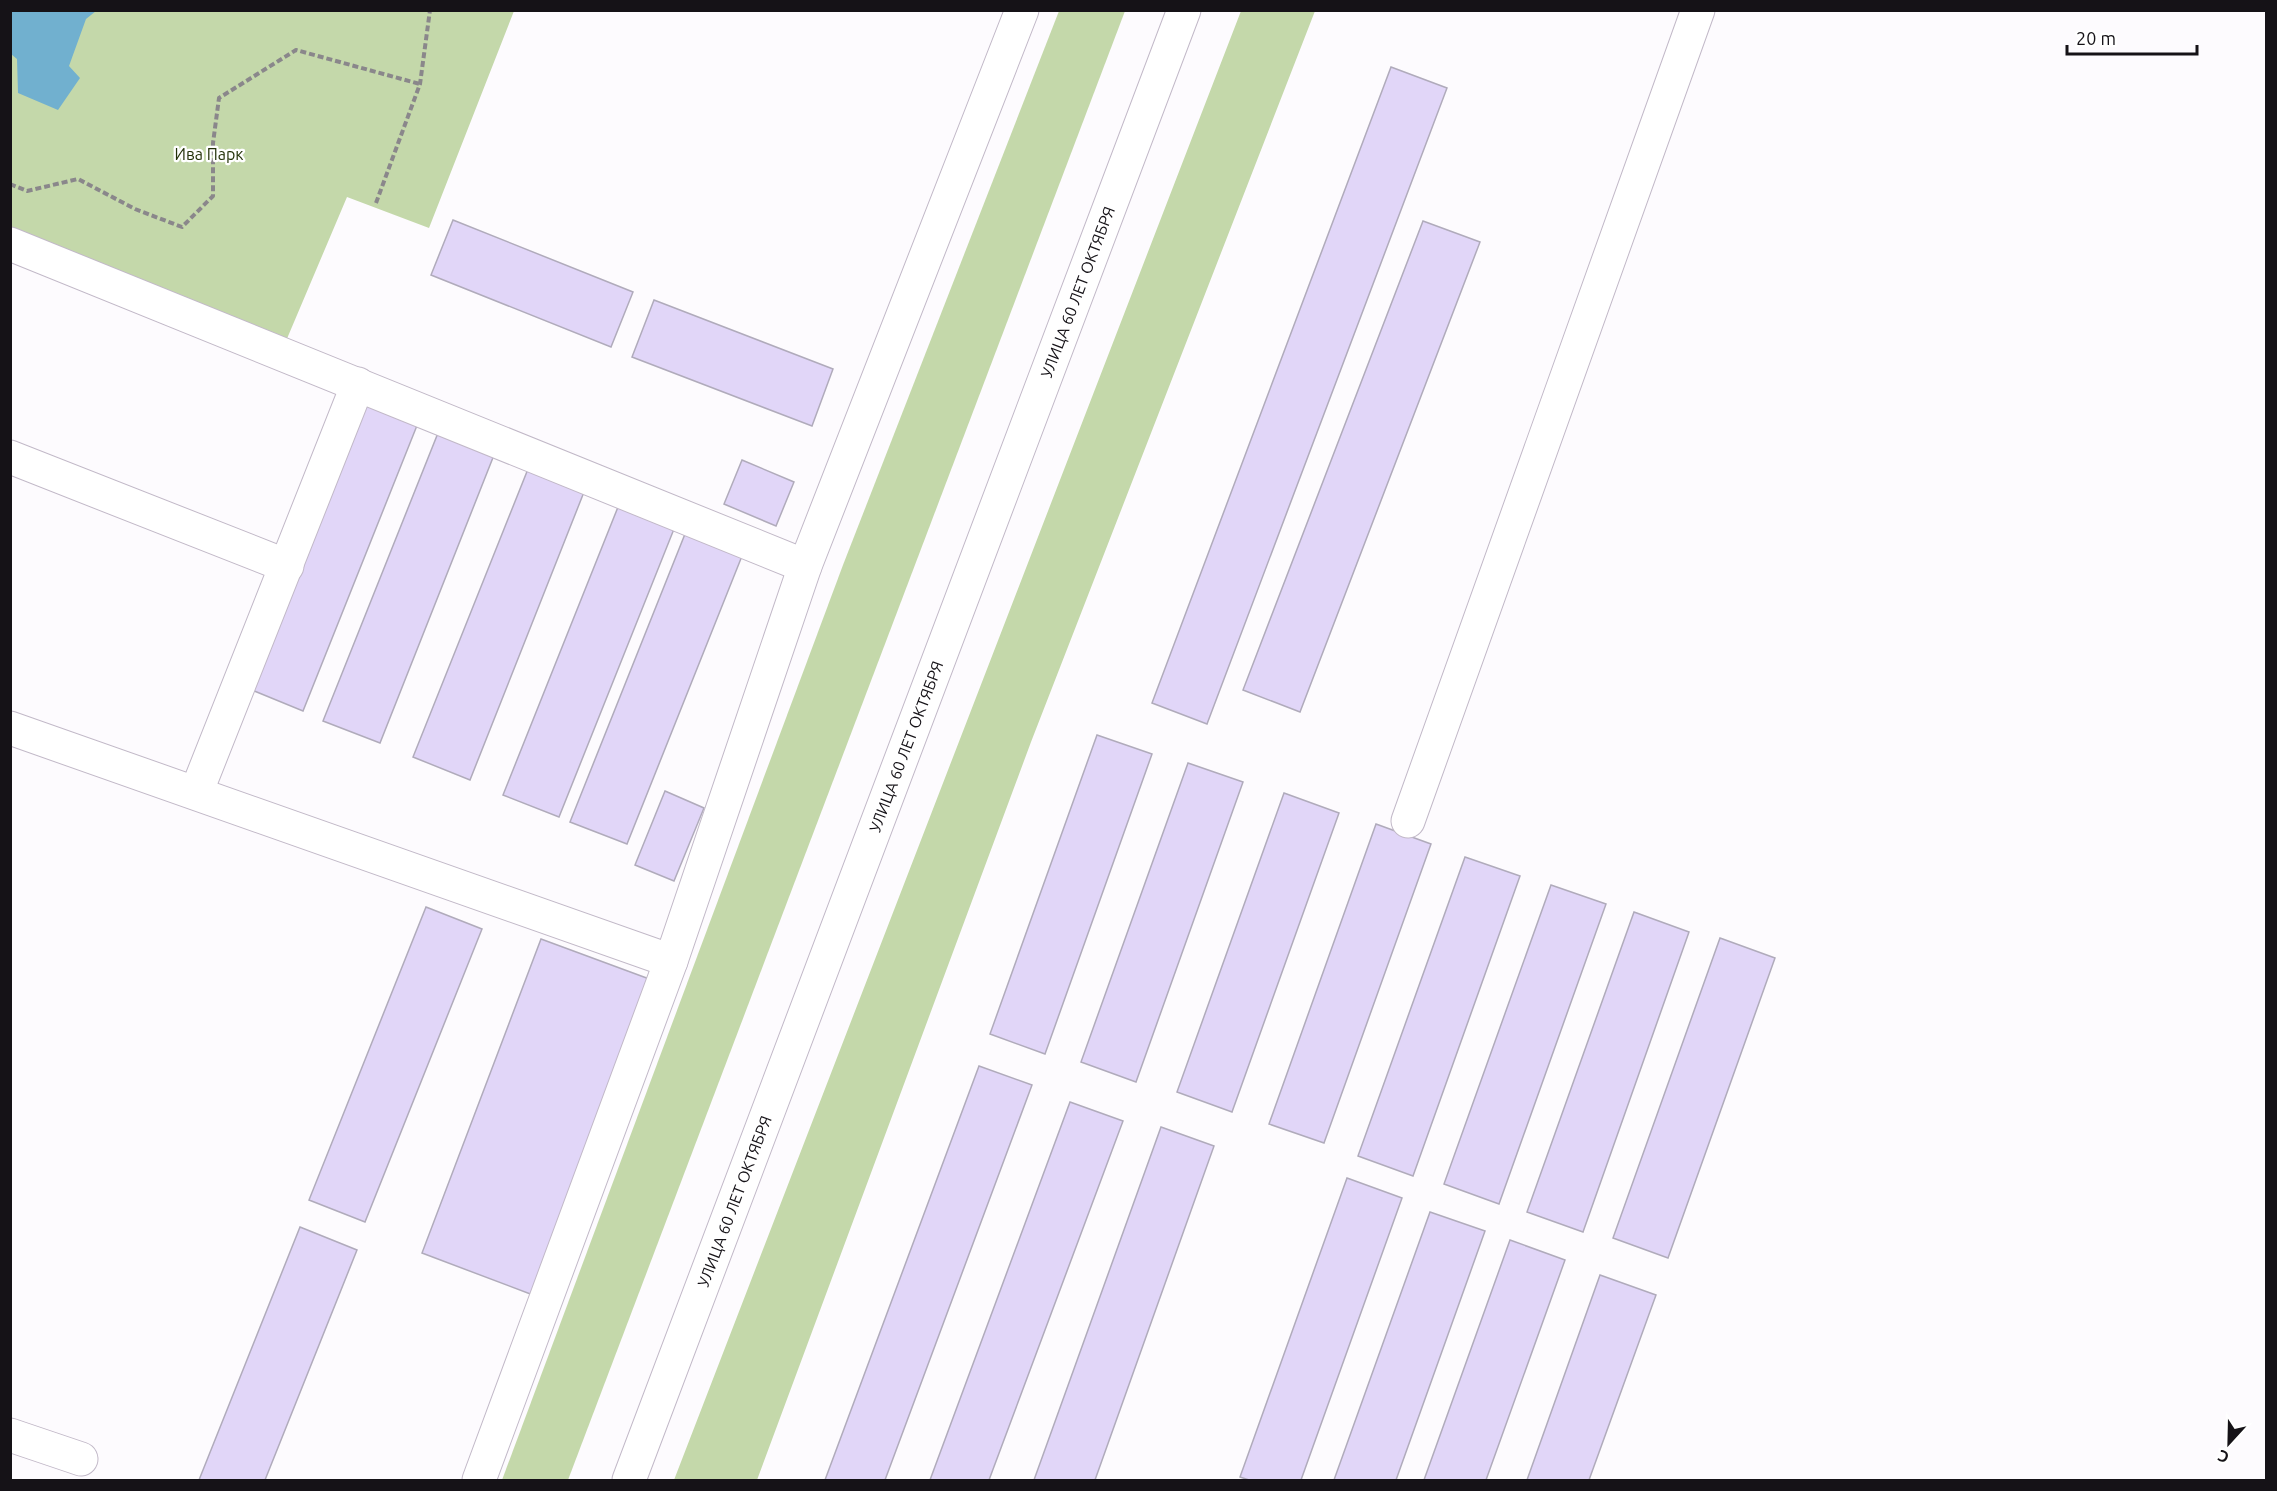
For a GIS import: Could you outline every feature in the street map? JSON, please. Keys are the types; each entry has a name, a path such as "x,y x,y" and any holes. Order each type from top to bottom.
{"street":[{"path":"479,1480 671,961 805,566 1022,10"},
{"name":"УЛИЦА 60 ЛЕТ ОКТЯБРЯ","path":"629,1480 1184,10"},
{"path":"1408,821 1698,10"},
{"path":"10,243 805,566"},
{"path":"196,793 358,384"},
{"path":"10,457 286,566"},
{"path":"10,728 671,961"},
{"path":"10,1435 81,1460"}],"path":[{"path":"376,203 420,84 430,10"},
{"path":"10,184 27,191 78,179 135,209 182,227 213,196 213,143 219,98 296,50 420,84"}],"green space":[{"name":"Ива Парк","path":"10,11 514,11 429,228 347,197 286,341 11,229"},
{"path":"1059,11 1125,11 568,1480 502,1480 843,565"},
{"path":"1241,11 1315,11 1031,742 757,1480 674,1480"}],"water":[{"path":"10,11 96,11 86,19 69,66 80,78 58,110 18,93 17,59 11,54"}],"building":[{"path":"1391,67 1447,88 1207,724 1152,703"},
{"path":"453,220 633,292 611,347 431,275"},
{"path":"1423,221 1480,242 1300,712 1243,690"},
{"path":"654,300 833,369 812,426 632,357"},
{"path":"363,395 420,418 303,711 247,688"},
{"path":"440,428 496,450 380,743 323,721"},
{"path":"742,460 794,482 776,526 724,504"},
{"path":"530,464 586,487 470,780 413,757"},
{"path":"620,502 676,524 559,817 503,795"},
{"path":"687,529 744,551 627,844 570,822"},
{"path":"1097,735 1152,754 1045,1054 990,1034"},
{"path":"1188,763 1243,782 1136,1082 1081,1062"},
{"path":"665,791 704,808 674,881 635,865"},
{"path":"1284,793 1339,813 1232,1112 1177,1092"},
{"path":"1376,824 1431,844 1324,1143 1269,1124"},
{"path":"1465,857 1520,876 1413,1176 1358,1156"},
{"path":"1551,885 1606,904 1499,1204 1444,1184"},
{"path":"426,907 482,929 365,1222 309,1200"},
{"path":"1634,912 1689,932 1583,1232 1527,1212"},
{"path":"1720,938 1775,958 1668,1258 1613,1238"},
{"path":"541,939 652,980 533,1295 422,1253"},
{"path":"979,1066 1032,1085 885,1480 825,1480"},
{"path":"1070,1102 1123,1121 989,1480 930,1480"},
{"path":"1161,1127 1214,1146 1095,1480 1034,1480"},
{"path":"1347,1178 1402,1198 1301,1480 1249,1480 1240,1477"},
{"path":"1430,1212 1485,1231 1396,1480 1334,1480"},
{"path":"300,1227 357,1250 265,1480 199,1480"},
{"path":"1510,1240 1565,1260 1486,1480 1424,1480"},
{"path":"1600,1275 1656,1295 1589,1480 1527,1480"}]}
